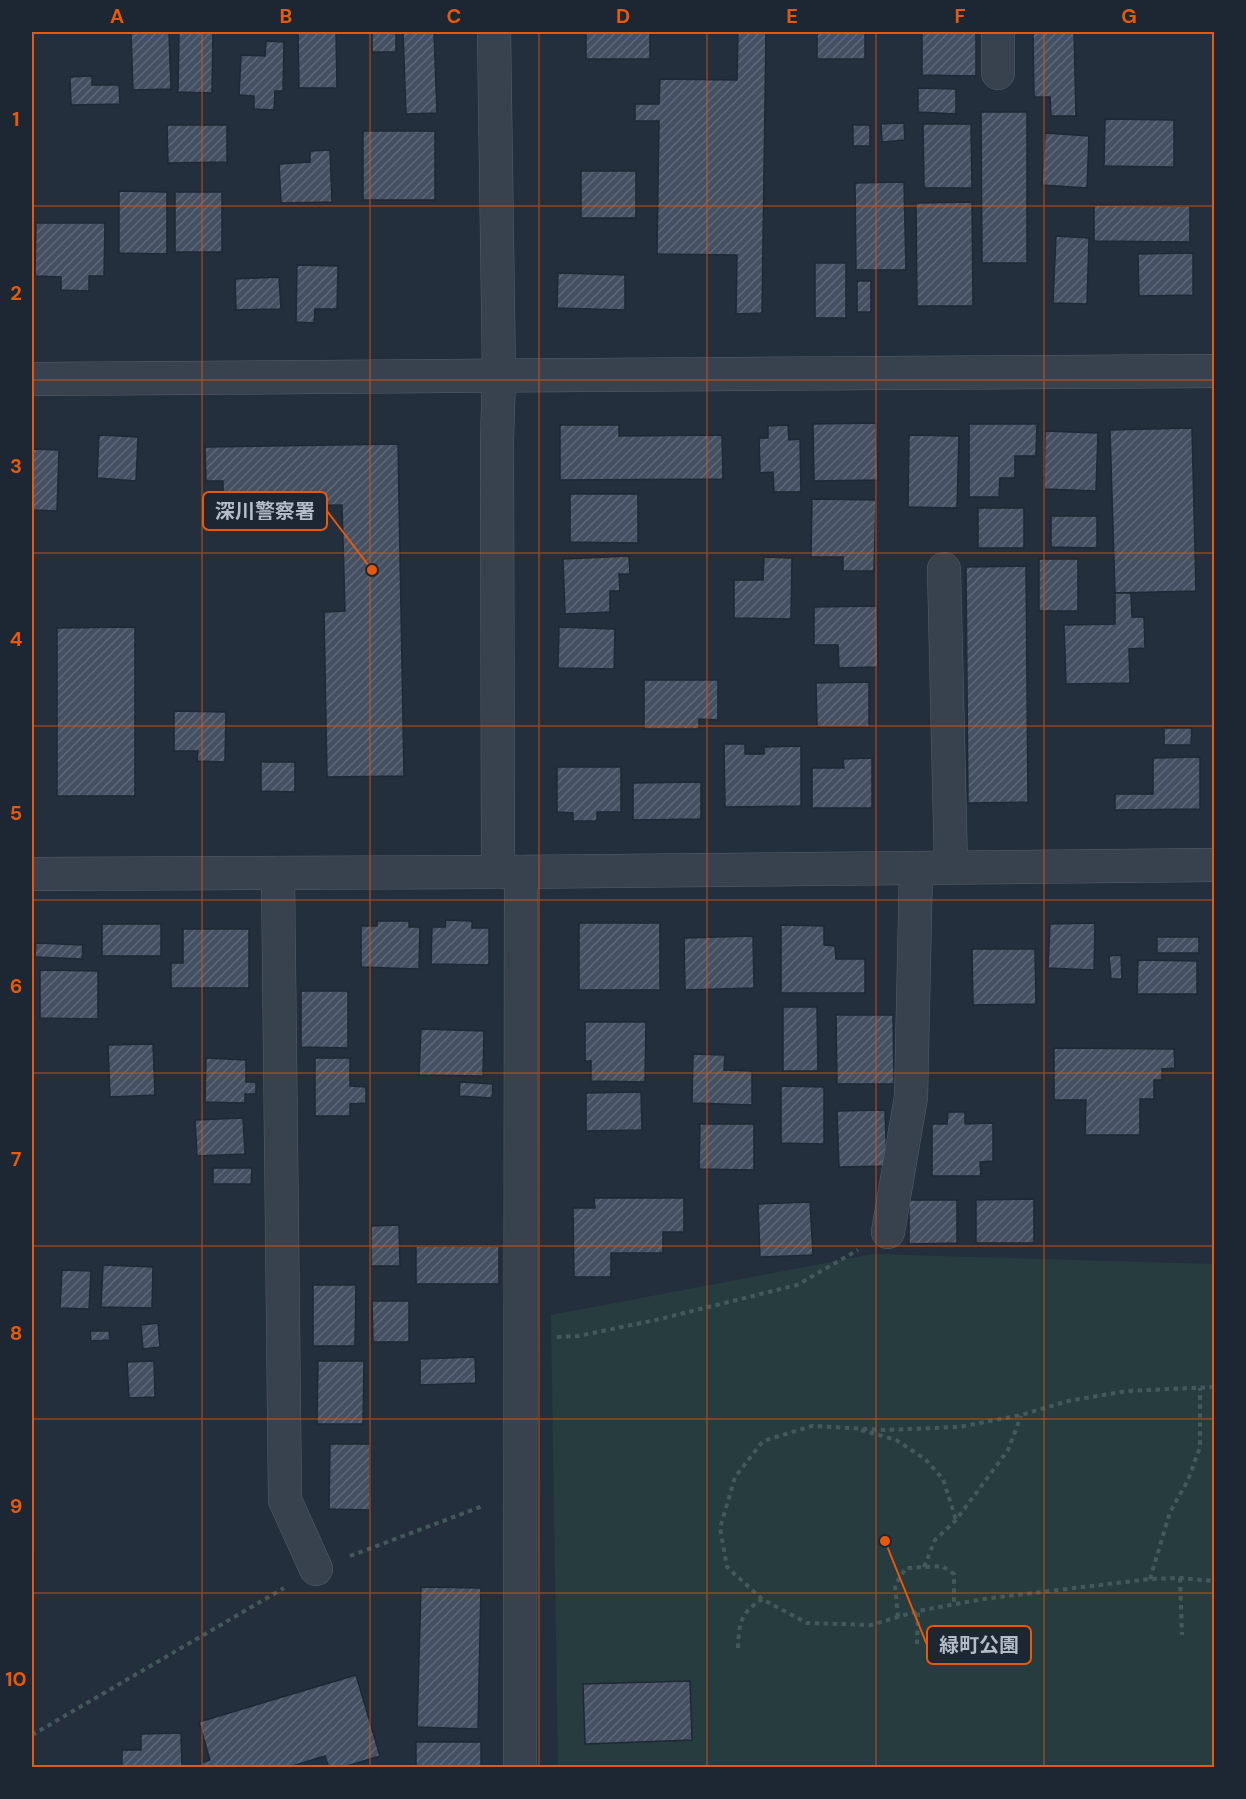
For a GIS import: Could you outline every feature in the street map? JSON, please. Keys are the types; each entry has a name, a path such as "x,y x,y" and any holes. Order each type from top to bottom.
{"street":[{"path":"494,32 497,440 520,1338 520,1767"},
{"path":"998,32 998,73"},
{"path":"32,379 1215,371"},
{"path":"944,569 951,867"},
{"path":"32,874 1215,865"},
{"path":"888,1232 911,1097 916,868"},
{"path":"278,873 285,1500 316,1569"}],"path":[{"path":"520,1338 578,1336 797,1286 888,1232"},
{"path":"1215,1387 1127,1391 1068,1401 1021,1415 958,1427 884,1430 812,1426 763,1441 735,1477 720,1528 727,1567 762,1599 807,1623 871,1625 918,1611 983,1599 1150,1579 1180,1578 1215,1581"},
{"path":"1150,1579 1170,1512 1188,1480 1200,1447 1200,1388"},
{"path":"924,1567 935,1540 956,1520 1008,1450 1021,1415"},
{"path":"855,1428 896,1440 925,1459 943,1479 956,1520"},
{"path":"32,1735 316,1569 520,1492"},
{"path":"898,1617 895,1585 906,1568 942,1566 954,1574 954,1604"},
{"path":"1180,1578 1182,1635"},
{"path":"738,1648 739,1626 748,1608 762,1599"},
{"path":"917,1644 918,1611"}],"green space":[{"path":"873,1254 1214,1264 1214,1767 558,1767 551,1315"}],"building":[{"path":"169,32 171,89 133,90 131,33"},
{"path":"179,32 213,32 212,93 178,92"},
{"path":"298,32 336,32 337,88 299,88"},
{"path":"372,32 396,32 396,52 372,52"},
{"path":"403,32 434,32 437,113 406,114"},
{"path":"586,32 650,32 650,59 586,59"},
{"path":"738,32 766,32 762,313 736,314 737,255 657,254 659,121 635,121 635,104 659,104 660,79 737,80"},
{"path":"817,32 865,32 865,59 817,59"},
{"path":"922,32 976,32 976,76 922,75"},
{"path":"1033,32 1074,32 1076,116 1051,116 1050,97 1034,97"},
{"path":"266,41 284,42 283,91 275,91 274,110 254,109 254,96 239,95 241,55 265,56"},
{"path":"92,76 92,85 119,85 120,104 71,105 70,77"},
{"path":"918,88 956,89 956,114 918,112"},
{"path":"981,112 1027,112 1027,263 982,263"},
{"path":"1105,119 1174,120 1174,167 1104,166"},
{"path":"904,123 905,140 882,142 881,124"},
{"path":"923,124 971,124 972,188 924,188"},
{"path":"167,125 227,125 227,162 168,163"},
{"path":"853,125 870,125 870,146 853,146"},
{"path":"363,131 435,131 435,200 363,200"},
{"path":"1045,133 1089,136 1087,188 1042,185"},
{"path":"330,150 332,202 281,203 279,164 310,162 310,151"},
{"path":"581,171 636,171 636,218 581,218"},
{"path":"904,182 906,270 856,270 855,183"},
{"path":"119,191 167,192 167,254 119,253"},
{"path":"175,192 222,192 222,252 175,252"},
{"path":"972,202 973,306 917,306 916,203"},
{"path":"1094,205 1190,206 1190,242 1094,241"},
{"path":"36,223 105,223 104,276 89,276 89,291 61,290 61,277 35,276"},
{"path":"1056,236 1089,238 1087,304 1053,303"},
{"path":"1193,253 1193,295 1139,296 1138,254"},
{"path":"815,263 846,263 846,318 815,318"},
{"path":"297,265 338,266 337,309 315,309 314,323 296,322"},
{"path":"558,273 625,275 625,310 557,308"},
{"path":"279,277 281,309 236,310 235,279"},
{"path":"857,281 871,281 871,312 857,312"},
{"path":"876,423 878,480 814,481 813,424"},
{"path":"969,424 1037,424 1036,456 1015,456 1015,478 1000,478 999,497 969,497"},
{"path":"560,425 619,425 619,436 722,435 723,479 560,480"},
{"path":"788,425 789,440 800,439 801,492 774,492 773,472 760,473 759,438 768,438 768,426"},
{"path":"1192,428 1196,591 1115,593 1110,430"},
{"path":"1045,431 1098,433 1096,491 1044,489"},
{"path":"99,435 138,437 136,481 97,478"},
{"path":"909,435 959,436 957,508 908,507"},
{"path":"398,444 404,776 327,777 324,612 345,611 342,505 223,507 223,481 206,481 205,447"},
{"path":"32,449 59,450 57,511 32,510"},
{"path":"570,494 638,494 638,543 570,542"},
{"path":"812,499 876,500 874,571 843,571 843,557 811,557"},
{"path":"978,508 1024,508 1024,548 978,548"},
{"path":"1051,516 1097,516 1097,548 1051,547"},
{"path":"629,556 630,574 619,574 620,591 610,591 610,612 565,614 563,559"},
{"path":"764,557 792,558 791,619 734,618 734,580 763,580"},
{"path":"1039,559 1078,559 1078,611 1039,611"},
{"path":"1026,566 1028,802 968,803 966,567"},
{"path":"1115,593 1131,593 1132,617 1144,617 1145,648 1129,649 1130,683 1066,684 1064,625 1115,624"},
{"path":"877,606 878,667 839,668 838,645 814,645 814,607"},
{"path":"135,627 135,796 57,796 57,628"},
{"path":"559,627 615,629 614,669 558,668"},
{"path":"644,680 718,680 718,720 699,719 699,729 644,729"},
{"path":"869,682 869,727 817,727 816,683"},
{"path":"174,711 226,712 225,762 197,761 198,751 174,751"},
{"path":"1164,728 1192,728 1191,745 1164,745"},
{"path":"724,744 745,744 745,754 764,754 764,747 801,746 801,806 725,807"},
{"path":"1200,757 1200,809 1115,810 1115,794 1153,794 1153,758"},
{"path":"872,758 872,808 812,808 812,768 844,768 843,759"},
{"path":"261,762 295,762 295,792 261,791"},
{"path":"557,767 621,767 621,812 597,812 597,821 573,821 573,813 557,812"},
{"path":"701,782 701,819 633,820 633,783"},
{"path":"446,920 472,921 472,928 489,928 489,965 431,964 432,927 445,927"},
{"path":"377,921 409,921 409,927 420,927 419,969 361,967 361,926 377,926"},
{"path":"579,923 660,923 660,990 579,990"},
{"path":"1095,923 1094,970 1048,968 1050,924"},
{"path":"102,924 161,924 161,956 102,956"},
{"path":"781,925 824,926 824,945 835,946 836,959 865,959 865,993 781,993"},
{"path":"183,929 249,929 249,988 171,988 171,963 183,963"},
{"path":"753,936 754,988 685,990 684,938"},
{"path":"1157,937 1199,937 1199,953 1157,953"},
{"path":"36,943 83,945 82,959 35,957"},
{"path":"972,949 1035,949 1036,1004 973,1005"},
{"path":"1121,955 1122,979 1111,979 1109,956"},
{"path":"1138,960 1197,961 1197,994 1137,994"},
{"path":"40,970 98,971 98,1019 40,1018"},
{"path":"301,991 348,991 348,1048 301,1047"},
{"path":"783,1007 817,1007 818,1071 783,1071"},
{"path":"836,1015 893,1015 894,1084 837,1084"},
{"path":"585,1022 646,1022 645,1082 591,1081 591,1061 585,1061"},
{"path":"421,1029 484,1031 483,1076 419,1075"},
{"path":"153,1044 155,1095 110,1097 108,1045"},
{"path":"1054,1048 1174,1049 1175,1068 1162,1069 1162,1080 1154,1080 1154,1099 1140,1099 1140,1135 1085,1135 1086,1100 1054,1100"},
{"path":"693,1054 725,1055 724,1070 752,1071 752,1105 692,1103"},
{"path":"206,1058 246,1060 246,1082 256,1082 256,1094 245,1094 245,1103 205,1102"},
{"path":"315,1058 350,1058 350,1086 366,1087 366,1103 350,1104 350,1116 315,1116"},
{"path":"460,1082 493,1084 492,1098 459,1096"},
{"path":"781,1086 824,1087 824,1144 781,1143"},
{"path":"641,1092 642,1130 586,1131 586,1093"},
{"path":"885,1110 887,1166 839,1167 837,1111"},
{"path":"948,1112 965,1112 965,1124 993,1123 993,1161 980,1162 981,1176 932,1176 932,1124 947,1124"},
{"path":"243,1118 245,1154 197,1156 195,1120"},
{"path":"700,1124 754,1124 754,1170 699,1169"},
{"path":"213,1168 252,1168 251,1184 213,1184"},
{"path":"594,1198 684,1198 684,1232 663,1232 663,1253 611,1253 611,1277 574,1277 573,1208 595,1208"},
{"path":"1034,1199 1034,1243 976,1243 976,1200"},
{"path":"909,1200 957,1200 957,1243 909,1244"},
{"path":"810,1202 813,1255 760,1257 758,1204"},
{"path":"399,1225 400,1266 371,1266 371,1226"},
{"path":"416,1246 499,1246 499,1284 416,1284"},
{"path":"103,1265 153,1267 152,1308 101,1307"},
{"path":"62,1270 91,1271 89,1309 60,1308"},
{"path":"313,1285 356,1285 355,1346 313,1346"},
{"path":"372,1301 409,1301 409,1342 373,1342"},
{"path":"158,1323 160,1347 143,1349 141,1325"},
{"path":"90,1331 109,1331 110,1340 91,1341"},
{"path":"475,1357 476,1383 420,1385 420,1359"},
{"path":"154,1361 155,1397 129,1398 127,1362"},
{"path":"318,1361 364,1361 363,1424 317,1424"},
{"path":"330,1444 370,1444 370,1510 329,1509"},
{"path":"32,1549 34,1549 34,1596 32,1596"},
{"path":"421,1587 481,1588 478,1729 417,1727"},
{"path":"356,1675 380,1756 340,1768 329,1768 325,1756 286,1768 203,1768 201,1763 210,1760 199,1722"},
{"path":"690,1681 692,1740 585,1744 583,1684"},
{"path":"181,1733 182,1768 122,1768 122,1750 141,1750 141,1734"},
{"path":"416,1742 481,1742 481,1768 416,1768"}],"place":[{"name":"深川警察署","path":"372,570"},
{"name":"緑町公園","path":"885,1541"}]}
